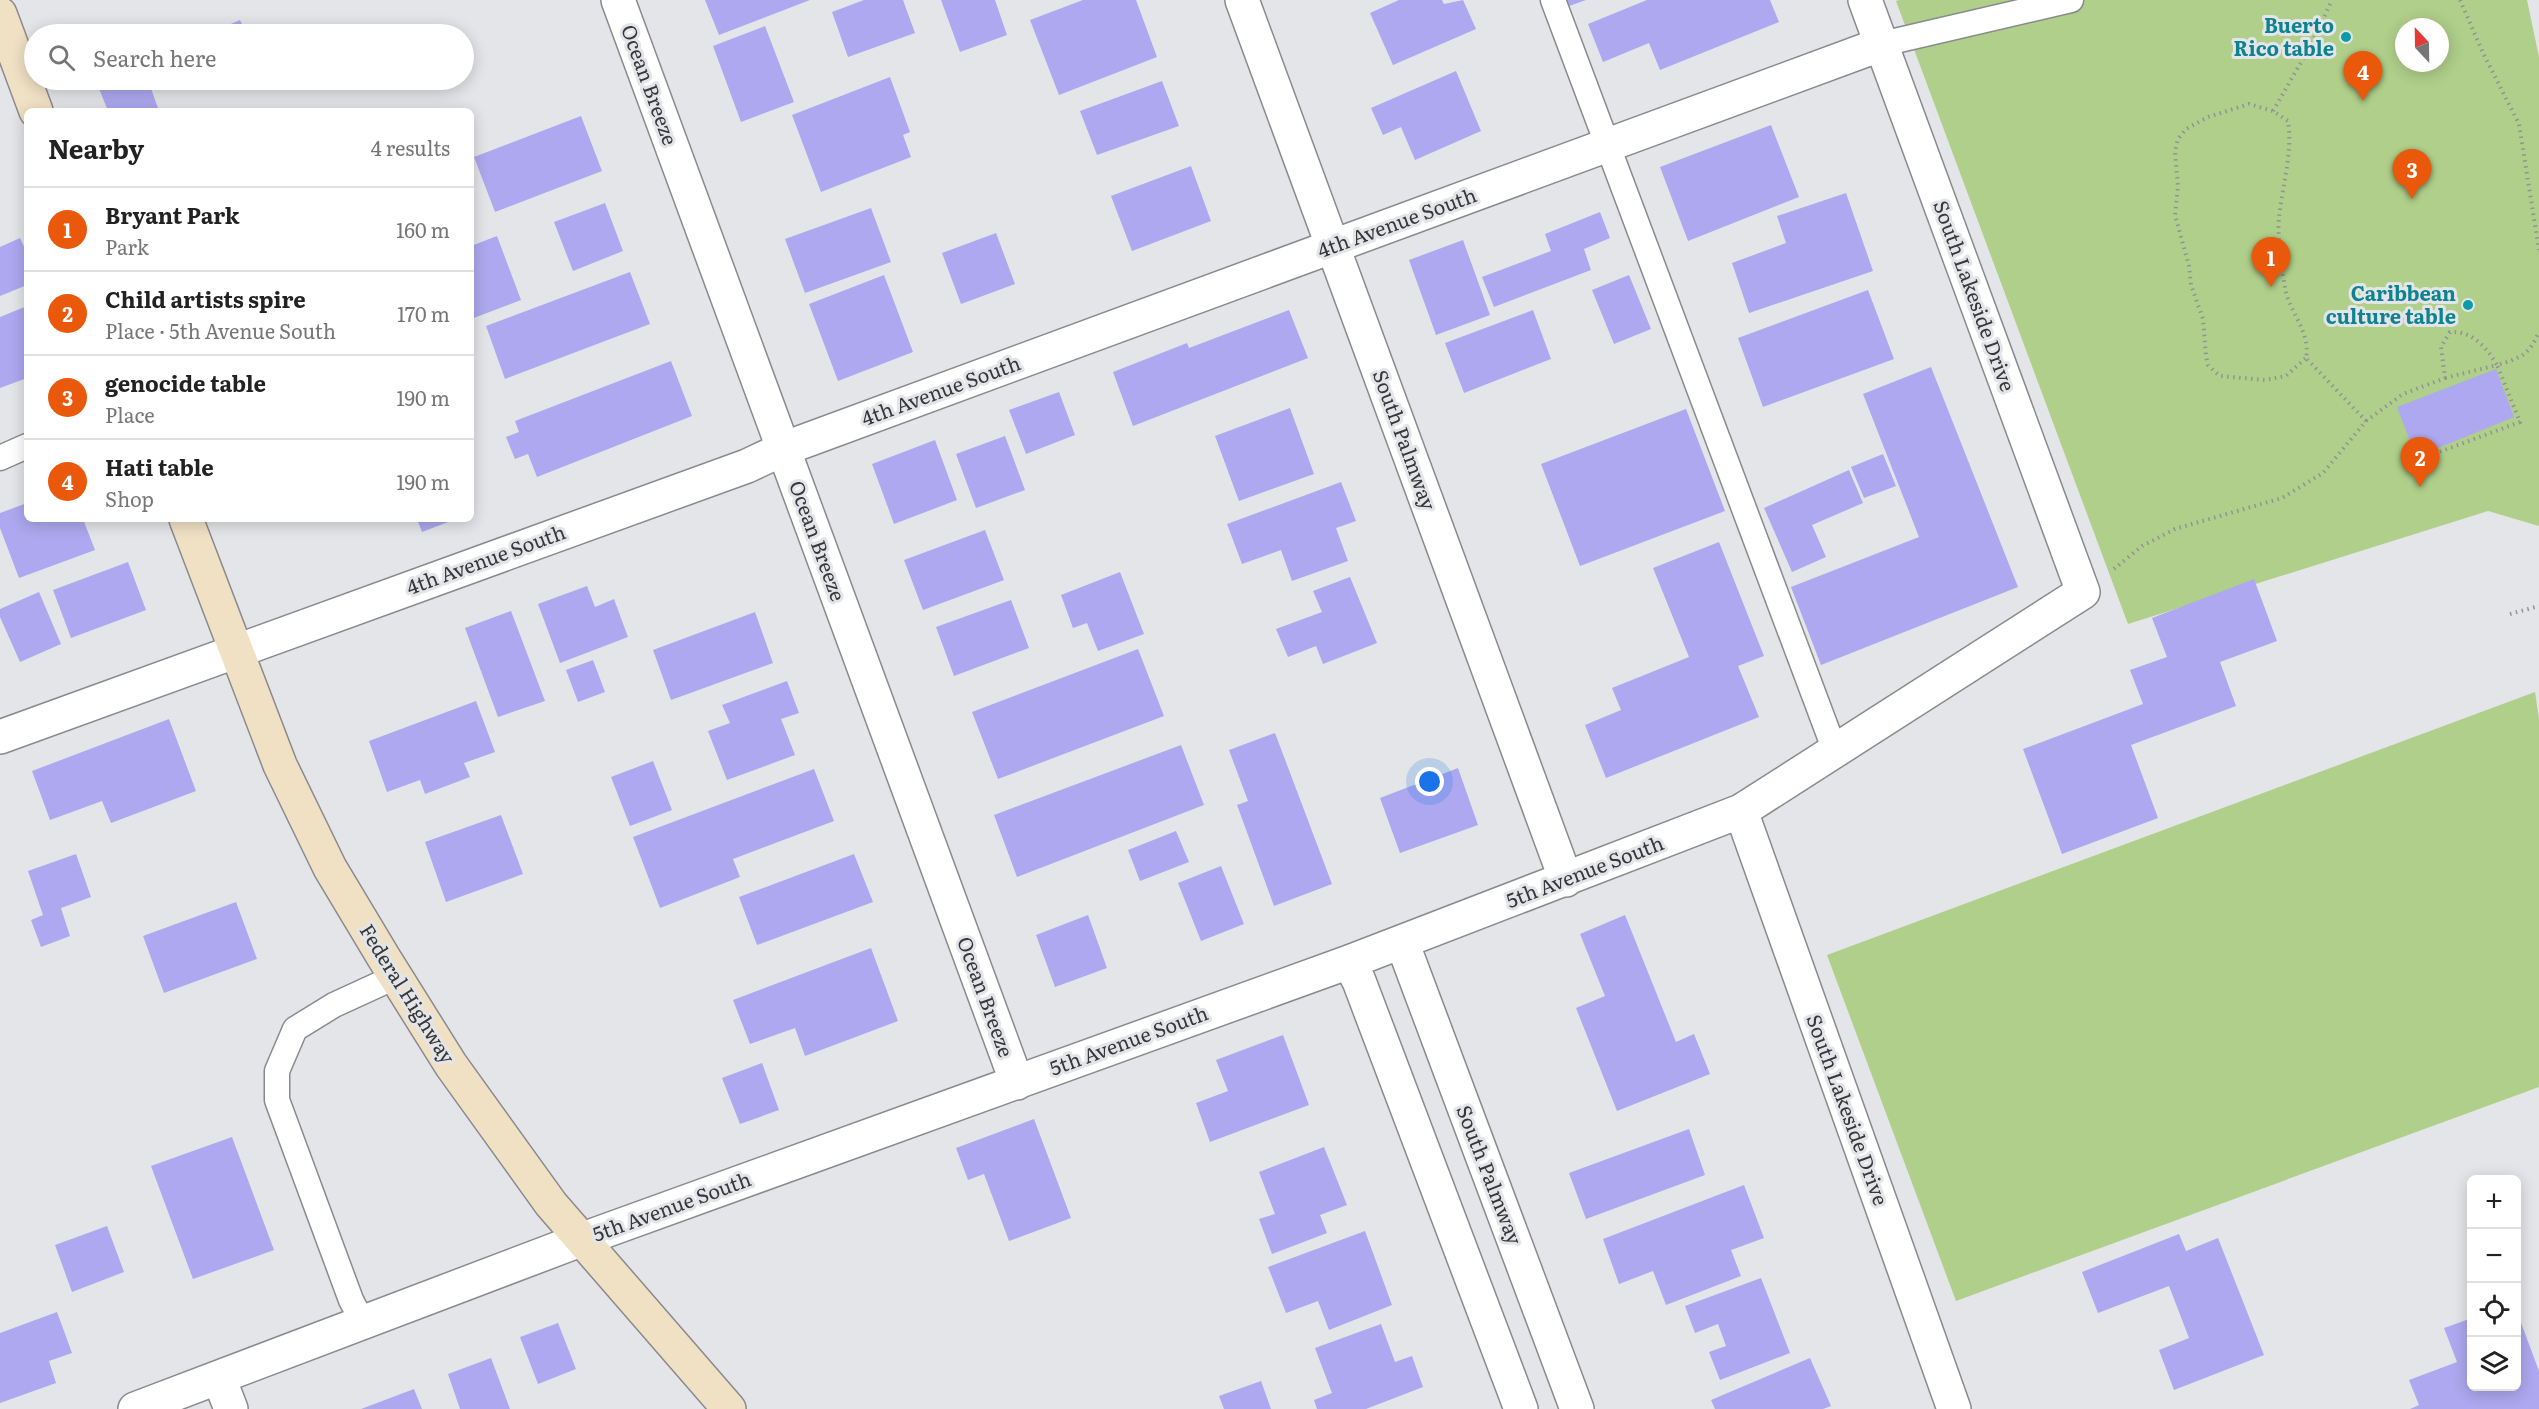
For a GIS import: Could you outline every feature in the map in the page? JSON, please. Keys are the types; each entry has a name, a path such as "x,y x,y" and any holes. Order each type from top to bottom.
{"main road":[{"path":"0,14 24,79"},
{"path":"28,90 35,108"},
{"name":"Federal Highway","path":"187,522 234,651 280,765 330,867 395,977 502,1138 551,1204 729,1409"}],"street":[{"name":"Ocean Breeze","path":"618,0 1017,1083"},
{"name":"South Palmway","path":"1242,0 1566,880"},
{"name":"South Lakeside Drive","path":"1865,0 2096,582"},
{"name":"4th Avenue South","path":"0,737 747,466 783,449 1882,44"},
{"name":"5th Avenue South","path":"135,1409 583,1239 1349,962 1741,811 2096,582"},
{"name":"South Lakeside Drive","path":"1741,811 1954,1409"},
{"name":"South Palmway","path":"1402,942 1577,1409"},
{"path":"1349,962 1359,981 1521,1409"},
{"path":"219,1378 231,1409"}],"lane":[{"path":"1553,0 1835,751"},
{"path":"1882,44 2071,0"},
{"path":"0,458 24,447"},
{"path":"363,1323 351,1299 277,1100 277,1071 295,1029 334,1005 395,977"}],"path":[{"path":"2273,111 2311,45 2332,0"},
{"path":"2460,0 2484,56 2519,124 2539,250"},
{"path":"2249,104 2283,115 2288,121 2278,222 2286,291 2304,332 2308,350 2306,358 2286,375 2254,381 2220,376 2208,365 2203,319 2191,285 2189,267 2175,215 2178,186 2175,151 2178,139 2186,129 2208,117 2249,104"},
{"path":"2096,582 2142,546 2175,529 2247,511 2282,498 2323,473 2366,421 2403,394 2445,378 2522,357 2535,343 2539,331"},
{"path":"2423,458 2520,422 2497,365 2488,349 2466,333 2450,332 2441,347 2445,378"},
{"path":"2306,358 2366,421"},
{"path":"2510,614 2539,606"}],"green space":[{"path":"2527,0 2539,57 2539,526 2488,511 2128,624 1896,1"},
{"path":"2535,692 2539,719 2539,1087 1956,1301 1827,955"}],"building":[{"path":"705,0 810,0 719,35"},
{"path":"864,0 903,0 915,33 848,57 832,12"},
{"path":"941,0 995,0 1007,35 960,52"},
{"path":"1083,0 1136,0 1157,57 1059,95 1030,20"},
{"path":"1399,0 1442,0 1444,4 1463,0 1476,29 1393,65 1370,13"},
{"path":"1566,0 1586,0 1569,6"},
{"path":"1647,0 1770,0 1779,22 1660,70 1649,43 1603,62 1588,24"},
{"path":"765,26 794,102 741,122 713,46"},
{"path":"1456,71 1481,131 1415,160 1401,127 1383,135 1371,108"},
{"path":"890,77 910,132 903,135 911,157 821,192 792,115"},
{"path":"1162,81 1179,126 1097,155 1080,111"},
{"path":"100,90 152,90 158,108 107,108"},
{"path":"581,116 602,171 495,212 474,157"},
{"path":"1771,125 1799,197 1688,241 1660,167"},
{"path":"1191,166 1211,221 1132,251 1111,196"},
{"path":"1846,193 1873,271 1749,313 1732,263 1786,243 1777,216"},
{"path":"605,203 623,251 573,271 554,222"},
{"path":"871,208 891,262 805,293 785,239"},
{"path":"1600,212 1610,238 1584,249 1591,270 1494,307 1482,277 1551,251 1545,234"},
{"path":"996,233 1015,284 961,304 942,253"},
{"path":"497,236 521,300 474,318 474,245"},
{"path":"20,238 24,247 24,286 0,296 0,247"},
{"path":"1463,240 1490,315 1436,335 1409,260"},
{"path":"630,272 650,324 505,379 486,326"},
{"path":"884,275 913,352 838,381 809,304"},
{"path":"1629,275 1651,329 1614,344 1592,290"},
{"path":"1868,290 1894,359 1763,407 1738,338"},
{"path":"24,307 24,379 0,388 0,317"},
{"path":"1289,310 1308,358 1133,426 1113,372 1187,343 1189,348"},
{"path":"1533,310 1551,359 1464,393 1445,343"},
{"path":"671,361 692,416 537,477 528,454 515,459 506,437 519,432 515,421"},
{"path":"1931,367 2018,587 1821,665 1791,587 1919,537 1863,394"},
{"path":"2496,369 2514,417 2416,457 2397,407"},
{"path":"1059,392 1075,435 1026,454 1009,410"},
{"path":"1290,408 1314,474 1239,501 1215,436"},
{"path":"1686,409 1725,511 1580,566 1541,464"},
{"path":"1005,436 1025,490 976,508 956,454"},
{"path":"935,440 957,500 894,524 872,464"},
{"path":"1883,454 1896,486 1864,498 1851,467"},
{"path":"1849,470 1863,503 1812,525 1826,557 1792,572 1764,508"},
{"path":"1341,482 1356,521 1336,528 1348,561 1292,581 1281,550 1242,564 1227,524"},
{"path":"24,504 24,522 84,522 95,550 19,578 0,528 0,513"},
{"path":"418,522 448,522 422,532"},
{"path":"985,530 1004,580 923,610 904,560"},
{"path":"1719,542 1764,656 1738,666 1759,717 1606,778 1585,725 1621,710 1612,688 1689,657 1653,568"},
{"path":"128,562 146,610 71,638 53,590"},
{"path":"1120,572 1144,634 1098,651 1087,623 1073,628 1061,595"},
{"path":"1350,577 1377,643 1323,664 1316,646 1288,657 1276,629 1322,612 1313,591"},
{"path":"2254,579 2277,641 2220,662 2236,706 2131,745 2158,818 2062,854 2023,749 2143,704 2130,670 2167,657 2152,618"},
{"path":"587,586 595,607 614,599 628,637 560,663 538,604"},
{"path":"39,592 61,644 20,662 0,617 0,609"},
{"path":"1011,600 1029,648 954,676 936,627"},
{"path":"511,611 545,701 498,717 465,628"},
{"path":"755,612 773,663 671,700 653,650"},
{"path":"1138,649 1164,716 998,779 972,712"},
{"path":"593,660 605,692 578,702 566,670"},
{"path":"787,681 799,713 781,719 795,755 727,780 708,731 730,723 722,705"},
{"path":"476,701 495,752 464,763 470,777 425,794 420,780 387,792 369,741"},
{"path":"169,719 196,791 111,823 102,801 50,820 32,771"},
{"path":"1275,733 1332,884 1274,906 1237,805 1248,801 1229,750"},
{"path":"1181,745 1204,805 1017,877 994,815"},
{"path":"653,761 672,810 630,826 611,777"},
{"path":"1458,768 1478,825 1400,853 1380,798"},
{"path":"814,769 834,821 733,859 740,877 660,908 633,837"},
{"path":"501,815 523,874 446,902 425,842"},
{"path":"1176,831 1189,862 1140,881 1128,850"},
{"path":"76,854 91,897 61,908 70,936 41,947 31,920 43,915 28,871"},
{"path":"854,854 873,902 757,945 739,897"},
{"path":"1221,866 1244,924 1201,941 1178,883"},
{"path":"236,902 257,959 164,993 143,936"},
{"path":"1088,915 1107,968 1055,987 1036,935"},
{"path":"1625,915 1676,1042 1694,1034 1710,1074 1617,1111 1576,1008 1605,996 1580,934"},
{"path":"871,948 898,1021 805,1056 795,1028 750,1044 733,1000"},
{"path":"1283,1035 1309,1105 1210,1142 1196,1103 1228,1091 1216,1060"},
{"path":"762,1063 779,1110 740,1124 722,1078"},
{"path":"1034,1119 1071,1218 1009,1241 984,1174 968,1180 956,1148"},
{"path":"1689,1129 1705,1175 1586,1219 1569,1173"},
{"path":"232,1137 274,1250 193,1279 151,1166"},
{"path":"1324,1147 1347,1205 1320,1215 1327,1233 1272,1254 1259,1219 1275,1214 1259,1172"},
{"path":"1744,1185 1764,1238 1731,1250 1741,1276 1666,1305 1653,1271 1619,1284 1603,1239"},
{"path":"107,1226 124,1272 72,1292 55,1245"},
{"path":"1365,1231 1392,1305 1329,1330 1318,1301 1286,1313 1268,1267"},
{"path":"2179,1234 2186,1251 2218,1238 2264,1355 2174,1390 2159,1350 2189,1338 2169,1286 2098,1313 2082,1272"},
{"path":"1761,1278 1790,1353 1720,1380 1709,1352 1726,1346 1718,1324 1695,1333 1685,1306"},
{"path":"57,1312 72,1353 49,1361 56,1383 0,1403 0,1333"},
{"path":"2467,1320 2467,1391 2521,1391 2521,1323 2539,1371 2539,1409 2410,1409 2419,1405 2409,1380 2457,1362 2444,1328"},
{"path":"558,1323 576,1369 538,1384 520,1337"},
{"path":"1381,1324 1395,1362 1412,1356 1423,1387 1366,1409 1317,1409 1314,1400 1332,1393 1315,1348"},
{"path":"491,1358 510,1409 460,1409 448,1374"},
{"path":"1810,1358 1831,1406 1823,1409 1715,1409 1711,1400"},
{"path":"1261,1381 1271,1409 1224,1409 1219,1396"},
{"path":"414,1389 422,1409 361,1409"}],"place":[{"name":"Buerto Rico table","path":"2346,37"},
{"name":"Hati table","path":"2363,101"},
{"name":"genocide table","path":"2412,199"},
{"name":"Bryant Park","path":"2271,287"},
{"name":"Caribbean culture table","path":"2468,305"},
{"name":"Child artists spire","path":"2420,487"}]}
